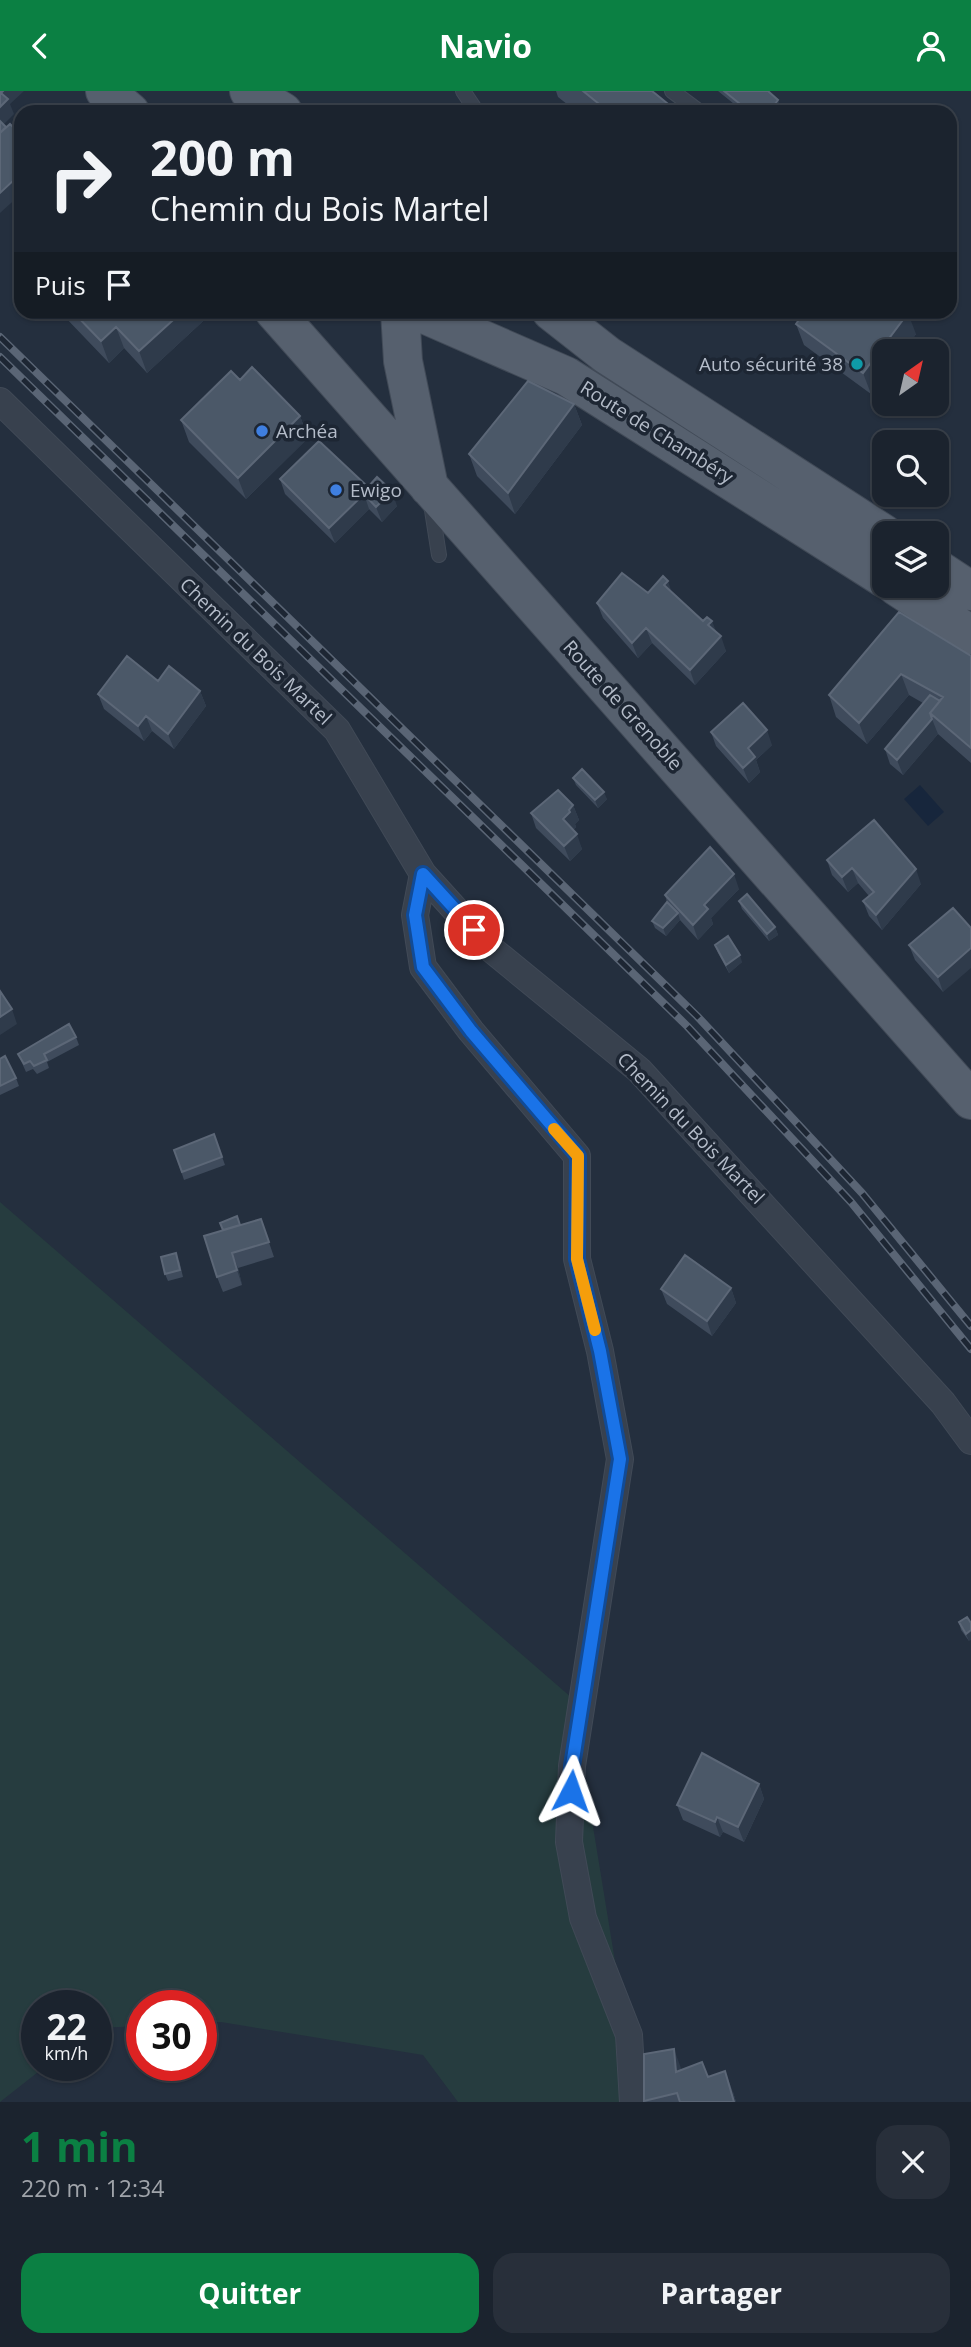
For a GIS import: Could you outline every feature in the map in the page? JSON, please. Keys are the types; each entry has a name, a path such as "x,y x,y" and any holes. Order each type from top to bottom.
{"main road":[{"path":"82,91 94,105"},
{"path":"105,91 122,105"},
{"path":"249,91 272,105"},
{"name":"Route de Grenoble","path":"281,319 971,1100"},
{"path":"400,319 403,361 429,489"},
{"name":"Route de Chambéry","path":"435,319 566,376 872,570"},
{"name":"Route de Chambéry","path":"561,319 607,355 872,526"},
{"path":"949,577 971,591"},
{"path":"914,598 971,635"}],"street":[{"name":"Chemin du Bois Martel","path":"0,401 337,730 423,874 491,949 639,1070 900,1354 943,1403 971,1441"},
{"path":"423,874 415,915 423,967 471,1031 578,1156 577,1259 600,1351 620,1459 572,1766 569,1842 583,1918 629,2035 633,2102"}],"lane":[{"path":"672,91 691,105"},
{"path":"429,489 439,555"}],"green space":[{"path":"0,1202 572,1698 638,2102 458,2102 423,2055 217,2022 217,1990 126,1990 126,2027 112,2027 112,1990 21,1990 21,2081 27,2081 0,2102"}],"water":[{"path":"920,785 944,812 928,826 904,799"}],"building":[{"path":"0,91 3,91 1,93 8,99 0,107"},
{"path":"583,91 652,91 669,105 600,105"},
{"path":"724,91 768,91 778,100 774,105 741,105"},
{"path":"0,121 6,127 0,133"},
{"path":"10,124 14,128 14,180 0,193 0,133"},
{"path":"80,319 174,319 139,351 116,327 101,341"},
{"path":"799,319 904,319 888,339 872,339 872,361 863,373 796,324"},
{"path":"252,367 300,416 238,478 181,420 231,371 240,380"},
{"path":"528,381 574,404 508,493 469,454"},
{"path":"319,441 368,487 377,477 392,491 376,507 364,494 329,528 280,479"},
{"path":"622,573 648,593 663,576 668,581 664,585 703,621 707,617 712,621 708,625 721,636 690,670 646,628 632,643 597,603"},
{"path":"899,612 971,656 971,748 930,713 943,697 901,674 859,723 829,695"},
{"path":"127,656 158,681 169,666 200,691 168,734 146,716 138,726 98,694"},
{"path":"930,695 940,701 930,713 932,719 897,760 885,749"},
{"path":"743,703 767,730 748,748 755,757 743,768 711,732"},
{"path":"582,769 604,792 595,800 573,778"},
{"path":"558,790 573,805 563,819 577,834 564,846 531,813"},
{"path":"874,820 916,869 876,915 863,901 874,892 852,868 842,877 827,860"},
{"path":"710,847 734,874 704,905 708,909 693,925 665,895"},
{"path":"747,894 775,927 767,934 739,901"},
{"path":"667,902 678,913 663,928 652,921"},
{"path":"953,908 971,928 971,948 938,977 909,945"},
{"path":"728,936 740,955 726,965 715,945"},
{"path":"0,991 12,1009 0,1017"},
{"path":"69,1024 76,1037 44,1054 47,1060 34,1066 30,1061 24,1064 18,1054"},
{"path":"5,1056 16,1078 0,1086 0,1059"},
{"path":"214,1134 222,1157 182,1172 174,1150"},
{"path":"237,1216 240,1225 223,1230 220,1223"},
{"path":"261,1219 269,1242 232,1253 237,1270 217,1277 204,1236"},
{"path":"176,1253 180,1270 165,1274 161,1257"},
{"path":"685,1255 731,1288 707,1321 661,1289"},
{"path":"967,1617 971,1630 966,1634 959,1622"},
{"path":"702,1753 759,1784 738,1827 717,1817 715,1822 677,1805"},
{"path":"674,2049 676,2072 702,2062 708,2077 725,2071 734,2102 680,2102 677,2093 644,2101 644,2054"}],"railway":[{"path":"0,337 697,1016 862,1193 971,1326"},
{"path":"0,357 687,1026 851,1202 971,1349"}],"slow traffic":[{"path":"554,1129 578,1156 577,1259 595,1330"}],"place":[{"name":"Auto sécurité 38","path":"857,364"},
{"name":"Archéa","path":"262,431"},
{"name":"Ewigo","path":"336,490"}],"route":[{"path":"474,930 423,874 415,915 423,967 471,1031 578,1156 577,1259 600,1351 620,1459 572,1766 571,1791"}]}
